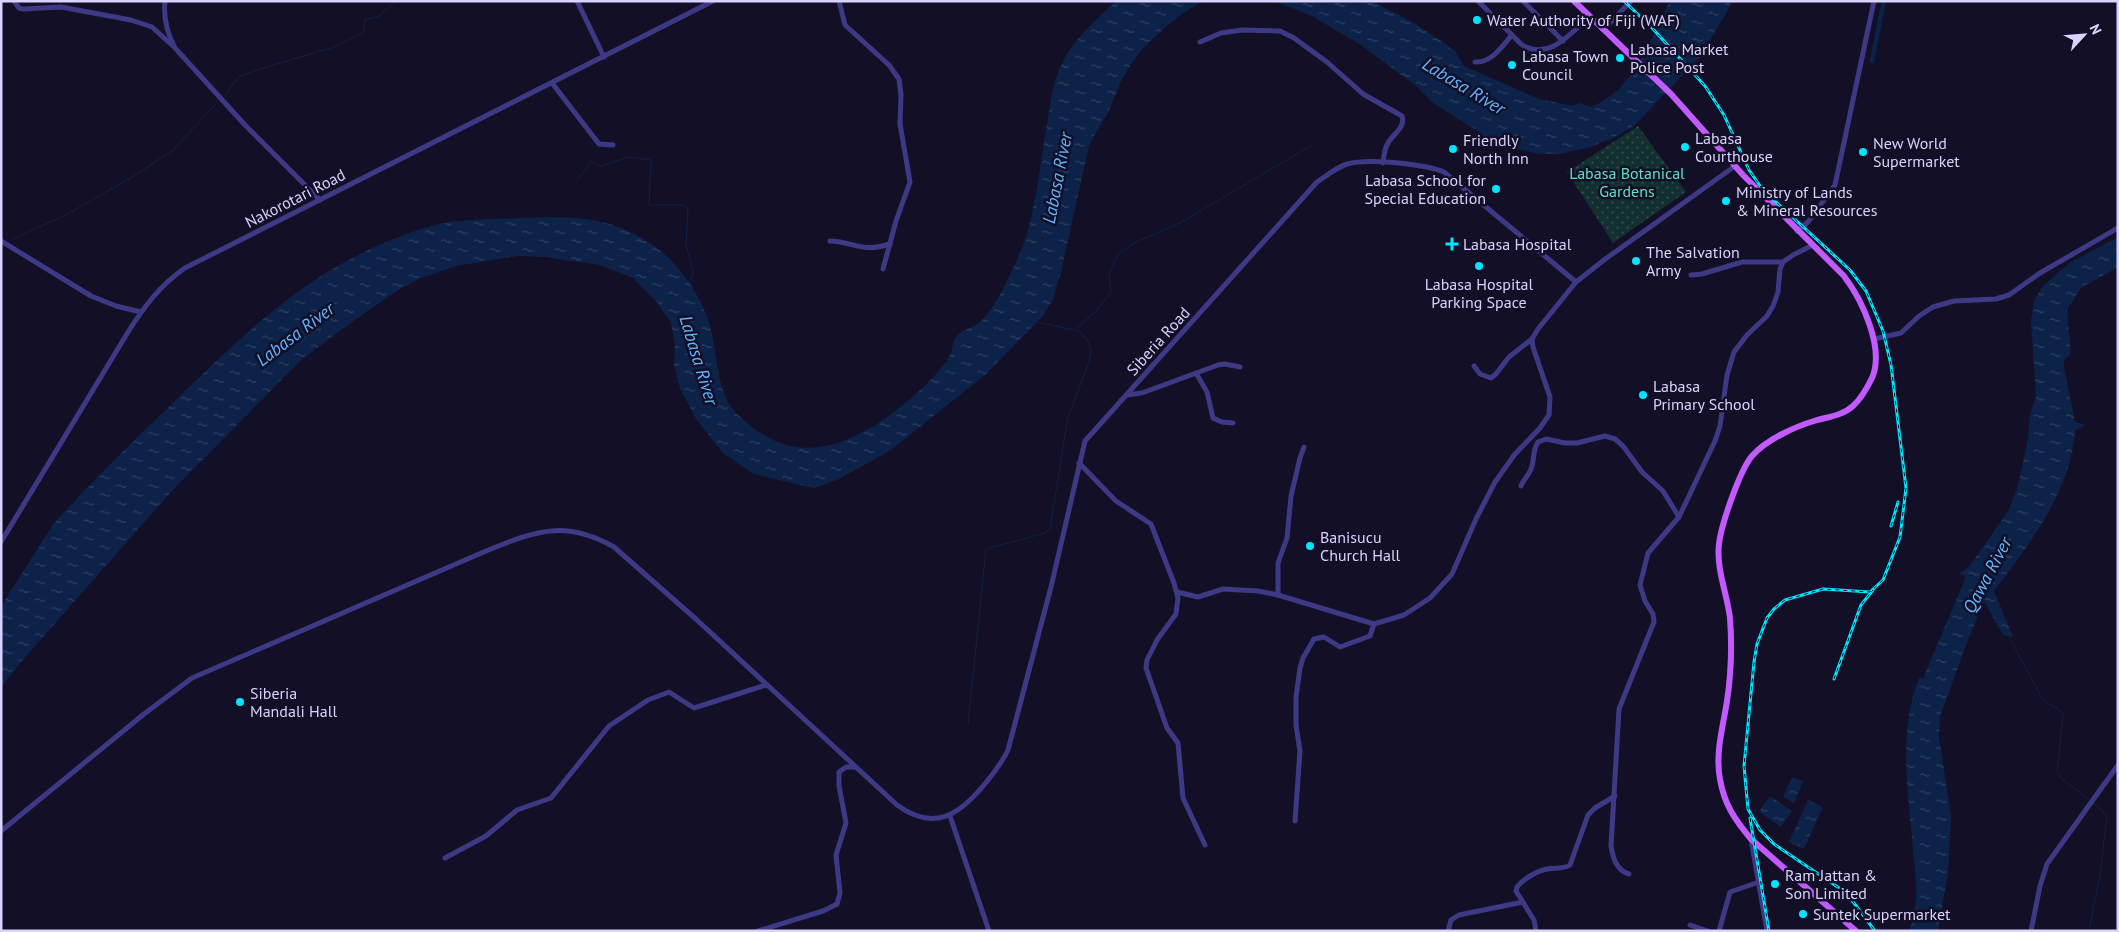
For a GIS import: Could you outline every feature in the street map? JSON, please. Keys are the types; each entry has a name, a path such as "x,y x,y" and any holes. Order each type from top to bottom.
{"main road":[{"path":"1574,1 1671,94 1735,166 1797,231 1844,276 1858,295 1874,339 1873,376 1852,406 1840,414 1813,422 1781,436 1765,445 1752,456 1744,470 1722,529 1718,554 1728,607 1730,648 1728,692 1719,746 1719,769 1731,814 1751,838 1856,931"}],"street":[{"path":"14,1 19,8 23,9 68,8 132,20 152,27 165,35 245,125 320,200"},
{"path":"165,1 165,35"},
{"path":"577,1 604,57"},
{"name":"Nakorotari Road","path":"1,542 141,312 158,289 185,268 713,1"},
{"path":"839,1 845,25 889,65 899,79 901,95 900,124 910,182 882,269"},
{"path":"1478,1 1512,35 1528,48 1536,50 1554,48 1589,17"},
{"path":"1523,1 1562,41"},
{"path":"1621,1 1626,6"},
{"path":"1604,29 1630,1"},
{"path":"1797,231 1808,222 1835,185 1874,1"},
{"path":"1200,42 1221,33 1242,30 1280,31 1294,38 1327,62 1363,94 1402,116 1404,120 1402,126 1388,142 1383,163"},
{"path":"1475,62 1485,62 1490,59 1512,35"},
{"path":"552,83 600,144 613,145"},
{"name":"Siberia Road","path":"950,816 974,797 999,767 1008,750 1051,587 1079,463 1086,441 1317,182 1348,164 1383,163 1432,167 1444,172 1576,282"},
{"path":"1474,366 1480,374 1491,378 1509,357 1532,339 1576,282 1735,166"},
{"path":"1874,339 1901,333 1920,316 1933,308 1954,301 1996,300 2009,295 2040,273 2118,228"},
{"path":"1,241 91,296 116,306 141,312"},
{"path":"830,241 862,248 878,248 890,244"},
{"path":"1629,874 1620,869 1612,857 1611,846 1619,709 1654,622 1653,614 1641,592 1641,577 1651,548 1679,517 1720,426 1730,361 1739,344 1760,324 1773,306 1778,292 1780,270 1784,262 1793,255 1812,246"},
{"path":"1691,275 1702,274 1742,262 1784,262"},
{"path":"1177,592 1198,597 1222,589 1234,589 1278,595 1374,624 1404,615 1430,598 1444,586 1452,574 1476,519 1495,482 1515,454 1540,428 1549,415 1550,398 1535,358 1532,339"},
{"path":"1127,395 1142,393 1226,364 1240,367"},
{"path":"1196,373 1206,392 1209,409 1213,418 1222,422 1233,423"},
{"path":"1520,486 1530,472 1534,461 1533,453 1538,442 1546,439 1565,443 1577,443 1605,436 1623,446 1642,472 1663,491 1679,517"},
{"path":"1278,595 1278,563 1287,538 1291,496 1304,447"},
{"path":"1079,463 1116,501 1151,524 1177,592 1178,607 1176,614 1157,640 1147,660 1146,668 1167,728 1178,743 1183,798 1206,845"},
{"path":"1,830 144,714 192,678 486,551 534,532 564,530 599,538 614,547 697,620 904,810 929,818 950,816 990,931"},
{"path":"1295,821 1300,751 1296,725 1296,697 1303,658 1314,639 1318,637 1324,637 1340,647 1370,636 1374,624"},
{"path":"445,858 486,836 517,810 551,798 609,726 648,700 669,692 694,708 766,685"},
{"path":"2031,931 2046,864 2118,765"},
{"path":"758,931 823,911 837,904 840,893 836,855 846,824 840,793 839,772 846,767 856,767"},
{"path":"1536,931 1534,920 1516,892 1518,885 1545,869 1565,868 1570,865 1588,815 1595,808 1615,796"},
{"path":"1751,838 1767,931"},
{"path":"1718,931 1730,892 1759,882"},
{"path":"1448,931 1451,920 1459,915 1523,902"},
{"path":"1690,925 1708,931"}],"green space":[{"name":"Labasa Botanical Gardens","path":"1638,126 1686,192 1613,243 1567,172"}],"water":[{"name":"Labasa River","path":"1116,1 1203,1 1170,23 1140,53 1123,79 1108,113 1093,137 1089,146 1061,272 1053,299 1043,316 985,375 891,450 839,479 815,488 754,474 723,453 696,419 680,388 674,365 675,344 671,323 657,302 633,278 600,265 545,257 518,256 456,266 421,278 398,290 300,361 171,492 1,687 1,606 54,523 109,465 204,372 261,320 321,276 354,257 389,241 428,227 462,221 557,217 590,220 622,228 663,253 687,279 699,299 708,320 725,395 730,406 754,429 770,439 803,448 836,443 854,437 872,427 892,414 937,373 951,353 953,342 957,336 980,322 998,298 1027,234 1038,185 1051,98 1058,72 1078,39"},
{"name":"Labasa River","path":"1274,1 1372,1 1414,23 1441,41 1456,52 1464,66 1539,99 1573,106 1580,103 1591,107 1619,89 1630,76 1648,47 1670,1 1732,1 1699,58 1635,125 1619,135 1591,147 1559,154 1539,154 1513,148 1485,136 1432,102 1416,86 1361,45 1310,15"},
{"name":"Qawa River","path":"2118,237 2118,267 2081,288 2067,310 2071,354 2064,360 2064,367 2075,422 2084,425 2075,430 2072,453 2066,475 2057,496 2034,535 1994,591 2013,637 2003,635 1984,601 1940,717 1939,738 1951,816 1948,873 1938,931 1909,931 1915,911 1916,890 1906,762 1909,719 1919,678 1923,678 1966,577 1959,574 1969,567 2009,510 2018,485 2028,440 2030,414 2036,397 2031,321 2034,300 2043,286 2068,264"},
{"path":"1792,777 1803,781 1794,803 1783,797"},
{"path":"1770,796 1792,811 1781,827 1759,812"},
{"path":"1808,800 1823,807 1804,849 1789,842"}],"waterway":[{"path":"224,97 238,77 334,47 363,32 365,20 379,16 396,1"},
{"path":"1883,7 1884,1"},
{"path":"1872,61 1882,10"},
{"path":"12,239 64,216 134,176 173,150 216,104"},
{"path":"1076,329 1096,311 1111,292 1109,274 1118,254 1136,242 1180,223 1312,145"},
{"path":"577,180 590,161 601,166 628,157 651,160 649,205 683,205 688,210 686,245 693,271 692,278 688,281"},
{"path":"968,724 986,549 1045,533 1050,528 1068,417 1089,362 1091,350 1087,339 1079,331 1037,322"},
{"path":"2009,637 2043,700 2059,710 2063,715 2057,771 2061,778 2091,801"},
{"path":"2089,931 2100,875 2107,815 2094,804"}],"railway":[{"path":"1624,1 1653,29 1705,86 1724,115 1749,170 1763,190 1850,270 1866,291 1883,331 1891,365 1906,488 1900,537 1883,580 1870,592 1823,589 1785,600 1767,618 1757,644 1754,662 1744,766 1748,809 1760,830 1774,844 1842,890 1875,931"},
{"path":"1891,526 1898,502"},
{"path":"1834,679 1861,605 1873,590"},
{"path":"1750,818 1769,931"}],"place":[{"name":"Water Authority of Fiji (WAF)","path":"1477,20"},
{"name":"Labasa Market Police Post","path":"1620,58"},
{"name":"Labasa Town Council","path":"1512,65"},
{"name":"Labasa Courthouse","path":"1685,147"},
{"name":"Friendly North Inn","path":"1453,149"},
{"name":"New World Supermarket","path":"1863,152"},
{"name":"Labasa School for Special Education","path":"1496,189"},
{"name":"Ministry of Lands & Mineral Resources","path":"1726,201"},
{"name":"Labasa Hospital","path":"1452,244"},
{"name":"The Salvation Army","path":"1636,261"},
{"name":"Labasa Hospital Parking Space","path":"1479,266"},
{"name":"Labasa Primary School","path":"1643,395"},
{"name":"Banisucu Church Hall","path":"1310,546"},
{"name":"Siberia Mandali Hall","path":"240,702"},
{"name":"Ram Jattan & Son Limited","path":"1775,884"},
{"name":"Suntek Supermarket","path":"1803,914"}]}
